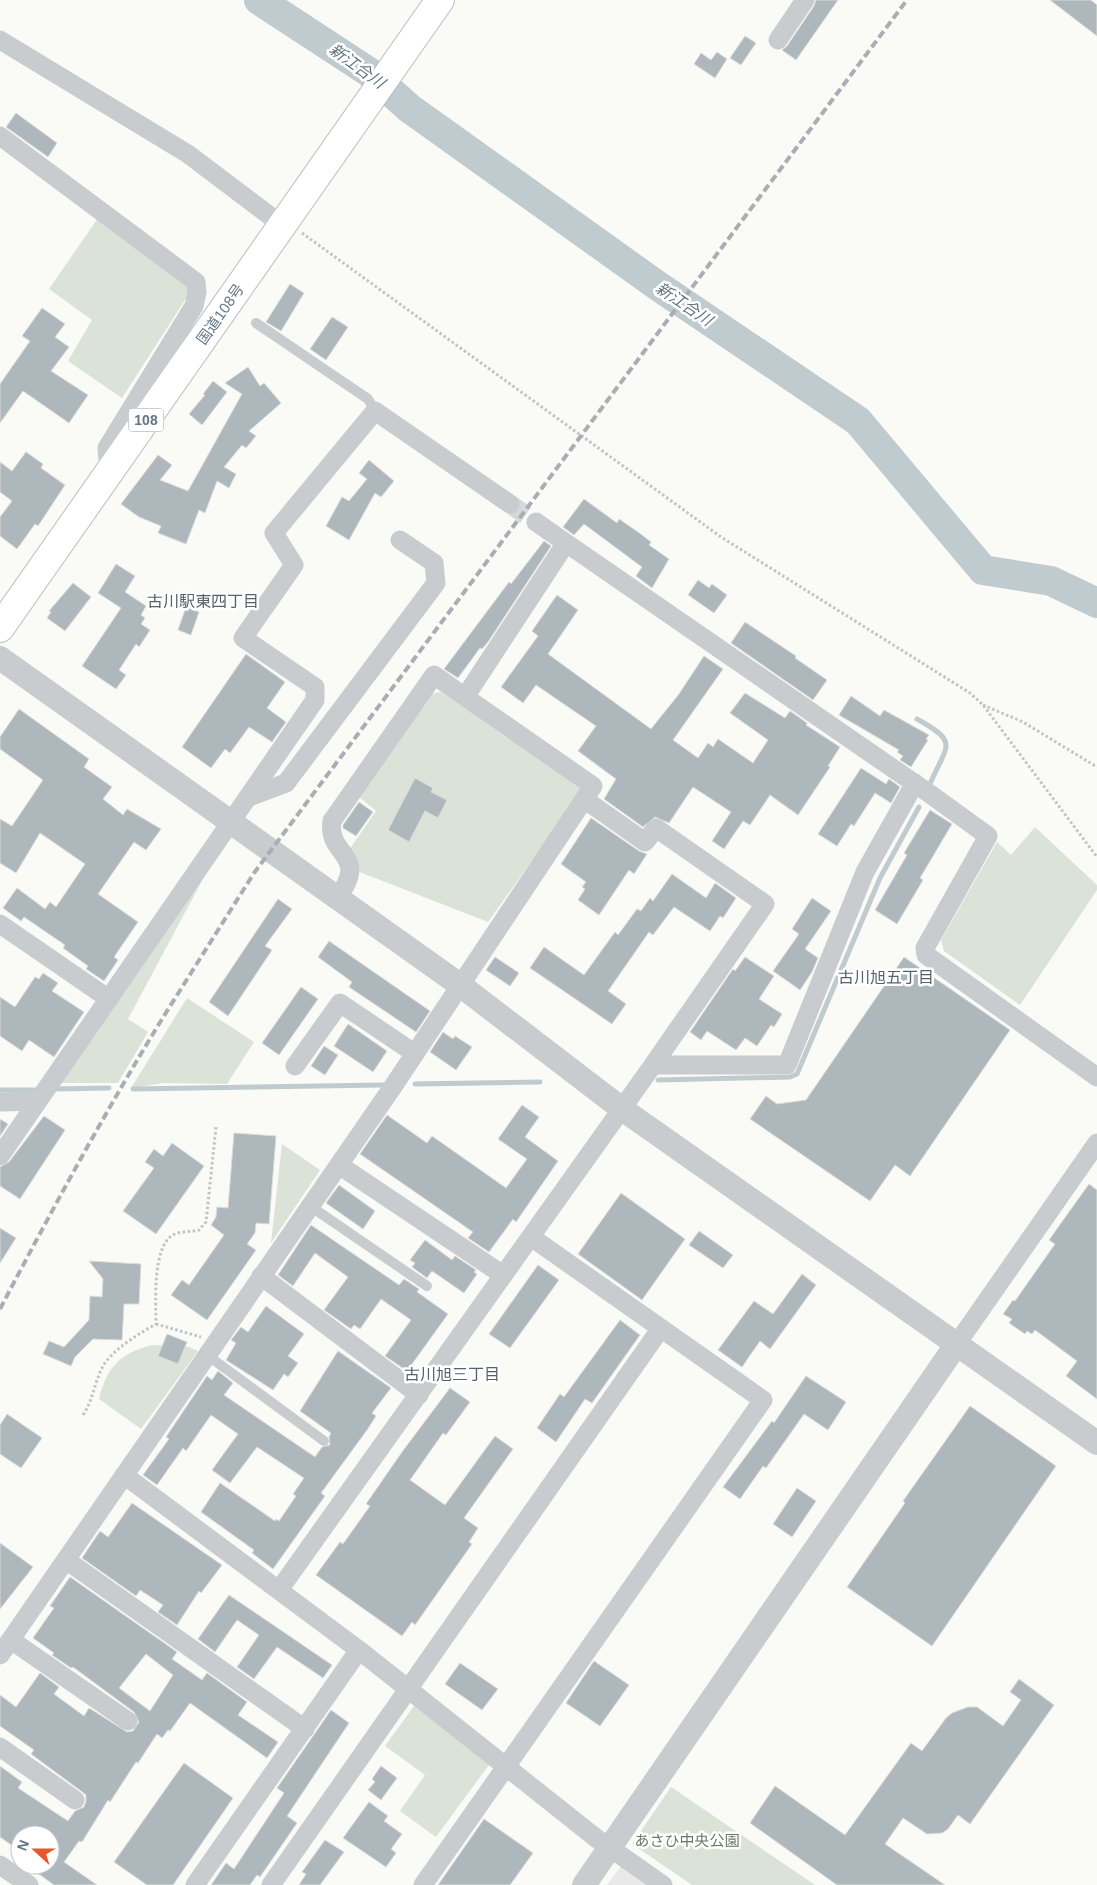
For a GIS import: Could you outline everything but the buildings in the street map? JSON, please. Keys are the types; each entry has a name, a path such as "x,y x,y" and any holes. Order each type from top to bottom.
{"highway":[{"name":"国道108号","path":"0,628 440,0"}],"street":[{"path":"778,40 805,0"},
{"path":"0,40 188,154 286,218"},
{"path":"0,136 196,282 197,292 194,306 107,448 109,472"},
{"path":"0,1156 232,823 315,700 315,687 243,638 294,565 274,533 375,411 510,504"},
{"path":"536,522 922,788 988,836 925,948 926,955 1097,1077"},
{"path":"249,797 286,783 436,583 434,563 400,540"},
{"path":"465,697 566,543"},
{"path":"0,658 460,985 622,1109 1097,1443"},
{"path":"0,1655 396,1082 593,786 434,674 332,821 330,830 333,838 347,858 350,868 347,885 336,898"},
{"path":"653,1065 787,1065 865,872 922,788"},
{"path":"279,1590 622,1109 765,904 656,828 645,842 584,799"},
{"path":"0,924 109,999"},
{"path":"295,1066 340,1003 414,1053"},
{"path":"0,1102 41,1097"},
{"path":"584,1885 1097,1143"},
{"path":"339,1165 503,1275"},
{"path":"423,1885 763,1400 531,1237"},
{"path":"262,1276 418,1395"},
{"path":"271,1885 661,1328"},
{"path":"124,1475 409,1688 610,1848 663,1885"},
{"path":"66,1560 304,1729"},
{"path":"11,1640 128,1721"},
{"path":"195,1885 359,1650"},
{"path":"0,1747 75,1800"},
{"path":"0,1865 29,1885"}],"lane":[{"path":"256,322 368,399 375,411"},
{"path":"310,1206 427,1286"},
{"path":"212,1348 324,1441"}],"path":[{"path":"286,218 290,225 721,537 833,609 948,678 983,705 1023,722 1097,767"},
{"path":"983,705 1097,857"},
{"path":"156,1324 158,1268 160,1254 165,1243 176,1234 200,1230 206,1222 216,1127"},
{"path":"156,1324 212,1348"},
{"path":"83,1415 93,1397 104,1365 136,1335 156,1324"}],"shaded area":[{"path":"621,1866 652,1885 607,1885"}],"green space":[{"path":"98,218 192,289 122,398 68,361 92,320 49,289"},
{"path":"441,692 582,790 488,922 357,871 349,850 376,811 359,797 431,694"},
{"path":"1035,827 1097,885 1097,890 1020,1005 944,951 941,940 997,842 1011,855"},
{"path":"212,862 128,1019 148,1032 118,1083 58,1083"},
{"path":"187,998 254,1042 227,1084 164,1083 131,1088"},
{"path":"282,1144 320,1170 271,1243"},
{"path":"152,1345 189,1347 198,1351 141,1429 99,1399 106,1378 116,1363 131,1353"},
{"path":"414,1706 491,1762 436,1837 400,1811 425,1775 385,1746"},
{"name":"あさひ中央公園","path":"671,1787 815,1885 692,1885 632,1844"}],"waterway":[{"name":"新江合川","path":"259,0 369,72 409,108 658,286 858,421 983,570 1051,581 1097,603"},
{"path":"917,719 940,734 946,746 930,784"},
{"path":"658,1080 790,1077 797,1074 880,878 919,807"},
{"path":"415,1084 540,1082"},
{"path":"133,1089 383,1085"},
{"path":"53,1089 109,1088"},
{"path":"0,1090 39,1090"}],"tunnel":[{"path":"510,504 536,522"}],"railway":[{"path":"0,1309 60,1196 123,1084 254,873 907,0"}],"district":[{"name":"古川駅東四丁目","path":"203,601"},
{"name":"古川旭五丁目","path":"886,977"},
{"name":"古川旭三丁目","path":"452,1374"}]}
